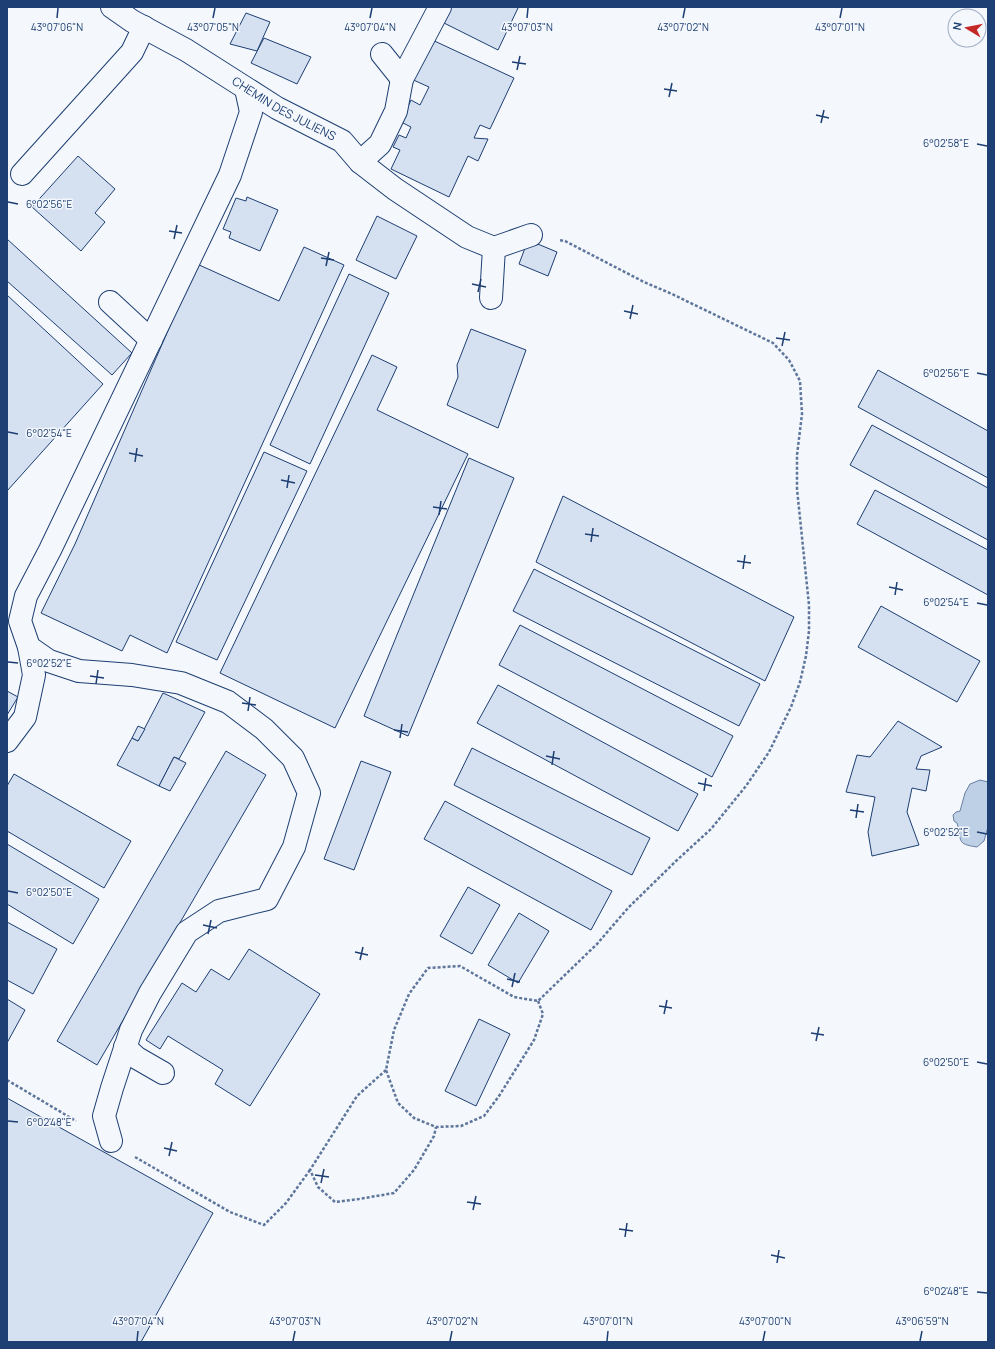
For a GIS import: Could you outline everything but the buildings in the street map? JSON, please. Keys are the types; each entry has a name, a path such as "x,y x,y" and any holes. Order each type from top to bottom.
{"street":[{"name":"CHEMIN DES JULIENS","path":"112,7 132,21 186,50 277,108 342,141 360,162 395,189 467,237 494,248"},
{"path":"360,162 380,144 396,111 402,79 440,7"},
{"path":"22,174 132,52 144,27"},
{"path":"382,54 402,79"},
{"path":"7,741 25,717 34,675 29,647 20,621 26,596 50,550 230,175 250,112 246,89"},
{"path":"491,298 494,248 531,235"},
{"path":"110,302 151,340"},
{"path":"29,647 49,661 79,671 132,675 181,683 228,702 264,729 293,758 309,793 294,847 267,899 219,911 187,932 150,993 131,1030 104,1116 111,1141"},
{"path":"125,1047 137,1058 163,1073"}],"path":[{"path":"531,235 565,241 644,282 773,343 789,360 800,381 802,414 797,455 797,490 809,605 809,631 806,656 792,707 769,752 746,786 711,829 628,908 597,944 538,1001"},
{"path":"460,966 514,997 538,1001 543,1014 534,1040 499,1096 484,1116 461,1126 436,1127 414,1118 398,1103 386,1070 394,1030 409,994 428,968 460,966"},
{"path":"7,1080 111,1141 146,1164 230,1212 264,1225 286,1203 310,1170 357,1096 386,1070"},
{"path":"310,1170 318,1187 335,1202 394,1193 414,1170 434,1136 436,1127"}],"water":[{"path":"980,780 988,782 988,827 984,841 977,847 966,845 961,841 957,823 954,821 953,815 960,811 965,793 970,784"}]}
